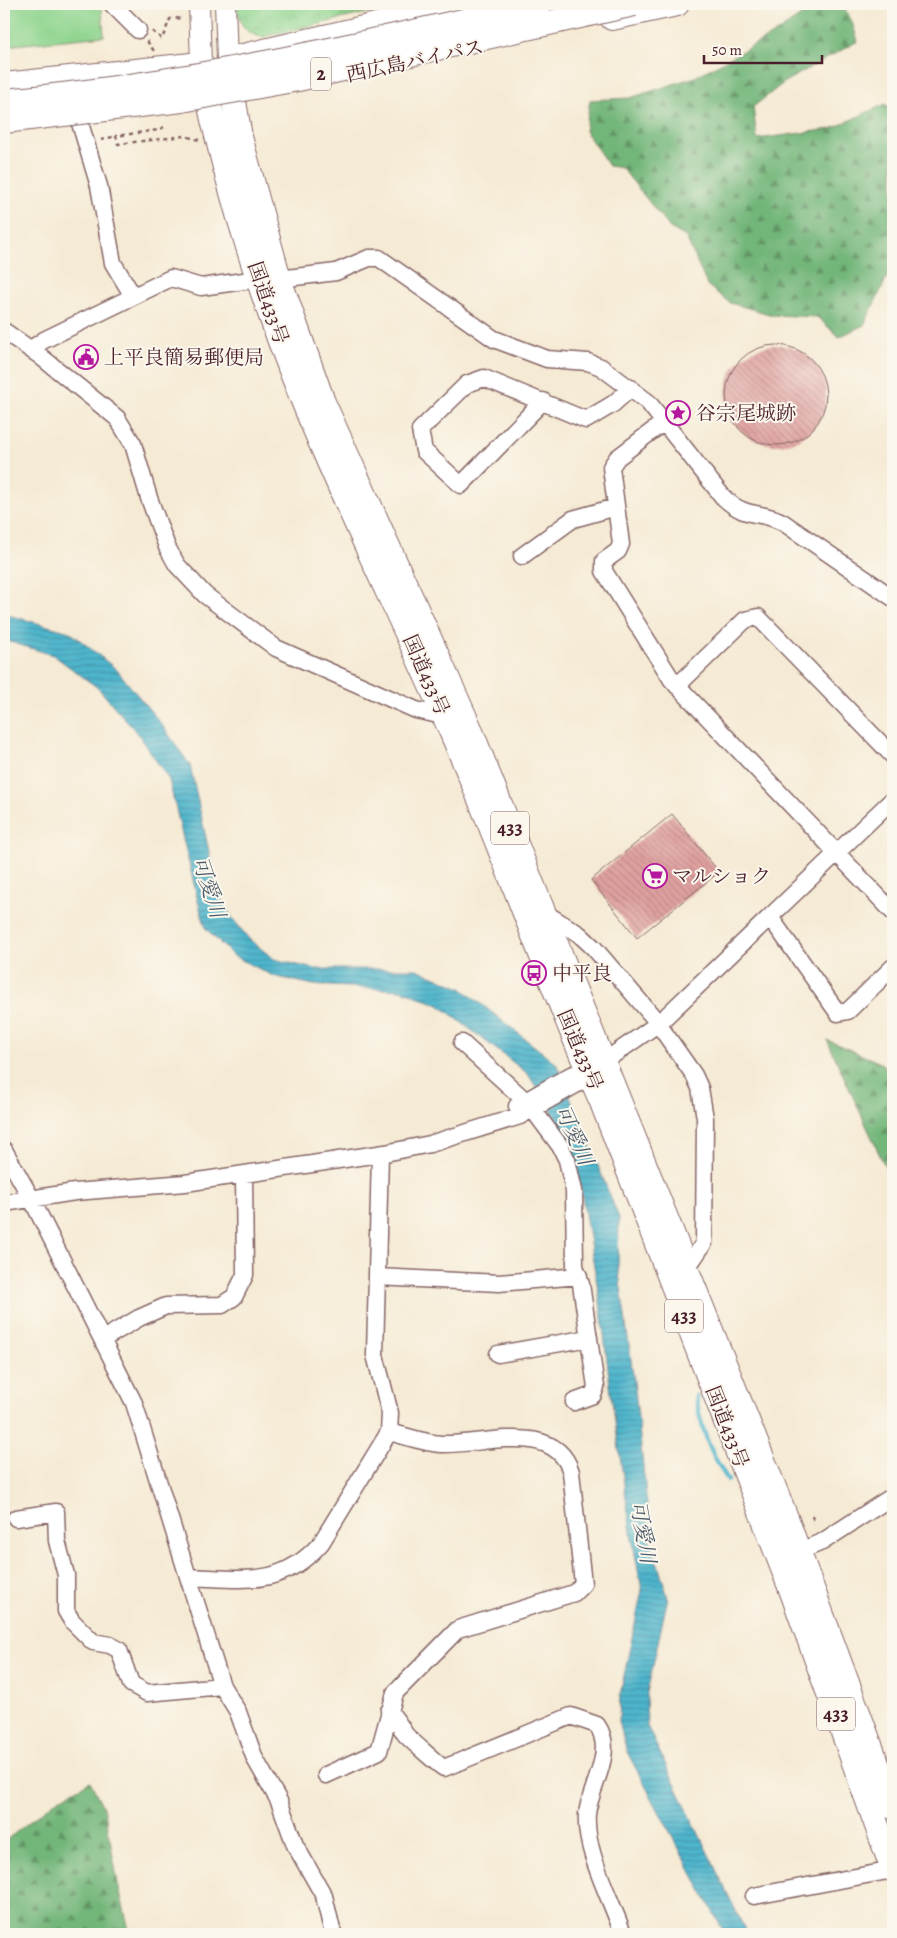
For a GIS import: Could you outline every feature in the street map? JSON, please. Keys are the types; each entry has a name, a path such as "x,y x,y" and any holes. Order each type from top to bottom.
{"highway":[{"name":"2","path":"4,85 227,60 466,4"},
{"name":"西広島バイパス","path":"4,101 68,95 168,81 293,59 538,4"},
{"name":"西広島バイパス","path":"4,121 182,100 298,79 634,4"},
{"name":"西広島バイパス","path":"4,130 210,107 677,4"},
{"name":"国道433号","path":"227,60 268,279"},
{"name":"国道433号","path":"200,64 210,107 268,279 323,402 453,712 545,913 585,1073 687,1268 789,1555 893,1870"},
{"name":"国道433号","path":"453,712 585,1073 789,1555 893,1807"}],"main road":[{"path":"226,4 227,60"},
{"path":"194,11 200,64"}],"street":[{"path":"112,4 146,30"},
{"path":"80,123 99,186 113,262 133,296"},
{"path":"31,349 172,278 201,288 336,272 369,258 379,258 494,339 547,358 597,364 648,402 723,497 734,507 747,514 772,518 784,523 893,598"},
{"path":"4,331 31,349 105,408 126,430 133,444 149,498 167,547 177,565 205,595 258,637 280,650 416,710 453,712"},
{"path":"543,401 461,485 424,451 420,430 467,384 484,378 543,401 586,420 613,404 631,388"},
{"path":"664,422 613,462 611,472 621,546 604,561 604,571 677,686 893,912"},
{"path":"522,556 573,519 616,507"},
{"path":"677,686 754,611 893,756"},
{"path":"4,1203 76,1192 158,1186 380,1154 430,1144 494,1126 585,1073 658,1024 893,799"},
{"path":"545,913 587,940 658,1024 694,1075 704,1103 703,1245 687,1268"},
{"path":"770,917 838,1013 848,1011 893,967"},
{"path":"462,1043 533,1103 560,1146 572,1175 575,1266 579,1276 596,1391 590,1397 574,1402"},
{"path":"4,1150 31,1198 134,1403 190,1577 222,1686 238,1712 255,1759 279,1801 295,1845 324,1896 333,1934"},
{"path":"190,1577 247,1580 272,1577 308,1558 320,1543 389,1432 390,1413 375,1354 380,1154"},
{"path":"102,1339 139,1318 166,1306 222,1305 234,1297 245,1275 244,1174"},
{"path":"377,1277 499,1282 579,1276"},
{"path":"498,1354 589,1338"},
{"path":"326,1775 380,1751 392,1697 398,1688 458,1629 574,1593 579,1590 584,1578 571,1472 568,1460 560,1452 550,1446 526,1439 442,1444 389,1432"},
{"path":"789,1555 822,1542 893,1496"},
{"path":"16,1518 56,1512 57,1541 66,1574 66,1611 72,1621 93,1642 110,1645 119,1650 131,1684 147,1692 222,1686"},
{"path":"389,1711 404,1728 409,1738 422,1748 438,1765 444,1768 571,1716 597,1725 603,1741 604,1754 587,1812 588,1838 623,1934"},
{"path":"754,1896 893,1870"}],"path":[{"path":"146,30 162,39 170,19 194,11"},
{"path":"96,141 158,130 164,127"},
{"path":"116,136 118,144 185,136"},
{"path":"812,1516 815,1524"}],"green space":[{"path":"4,4 98,4 102,9 104,36 4,46"},
{"path":"237,4 405,4 263,37 251,34 247,30 241,22"},
{"path":"819,4 837,6 847,12 858,41 786,81 753,107 757,139 831,129 885,104 893,110 893,265 864,325 839,337 817,317 773,315 730,303 707,285 686,237 670,228 622,168 609,166 585,131 590,100 630,98 695,77 774,34"},
{"path":"827,1040 883,1064 893,1081 893,1184"},
{"path":"90,1781 105,1811 118,1884 130,1934 4,1934 4,1842 54,1802"}],"water":[{"name":"可愛川","path":"4,614 70,632 117,670 162,725 190,765 219,897 249,939 274,959 314,969 417,969 461,988 557,1064 619,1218 618,1266 635,1389 651,1543 668,1597 646,1697 647,1726 747,1934 725,1934 627,1752 619,1722 620,1695 642,1590 632,1539 600,1301 576,1162 554,1115 528,1074 439,1005 402,990 314,985 273,976 232,955 206,929 169,780 139,735 98,688 53,655 4,640"}],"building":[{"path":"776,345 795,349 811,360 822,376 826,395 822,414 811,430 795,441 776,445 757,441 741,430 730,414 726,395 730,376 741,360 757,349"},
{"name":"マルショク","path":"672,814 719,872 637,938 591,880"}],"waterway":[{"path":"696,1396 707,1440 728,1480"}],"place":[{"name":"上平良簡易郵便局","path":"86,357"},
{"name":"谷宗尾城跡","path":"678,413"},
{"name":"マルショク","path":"655,876"},
{"name":"中平良","path":"534,973"}]}
